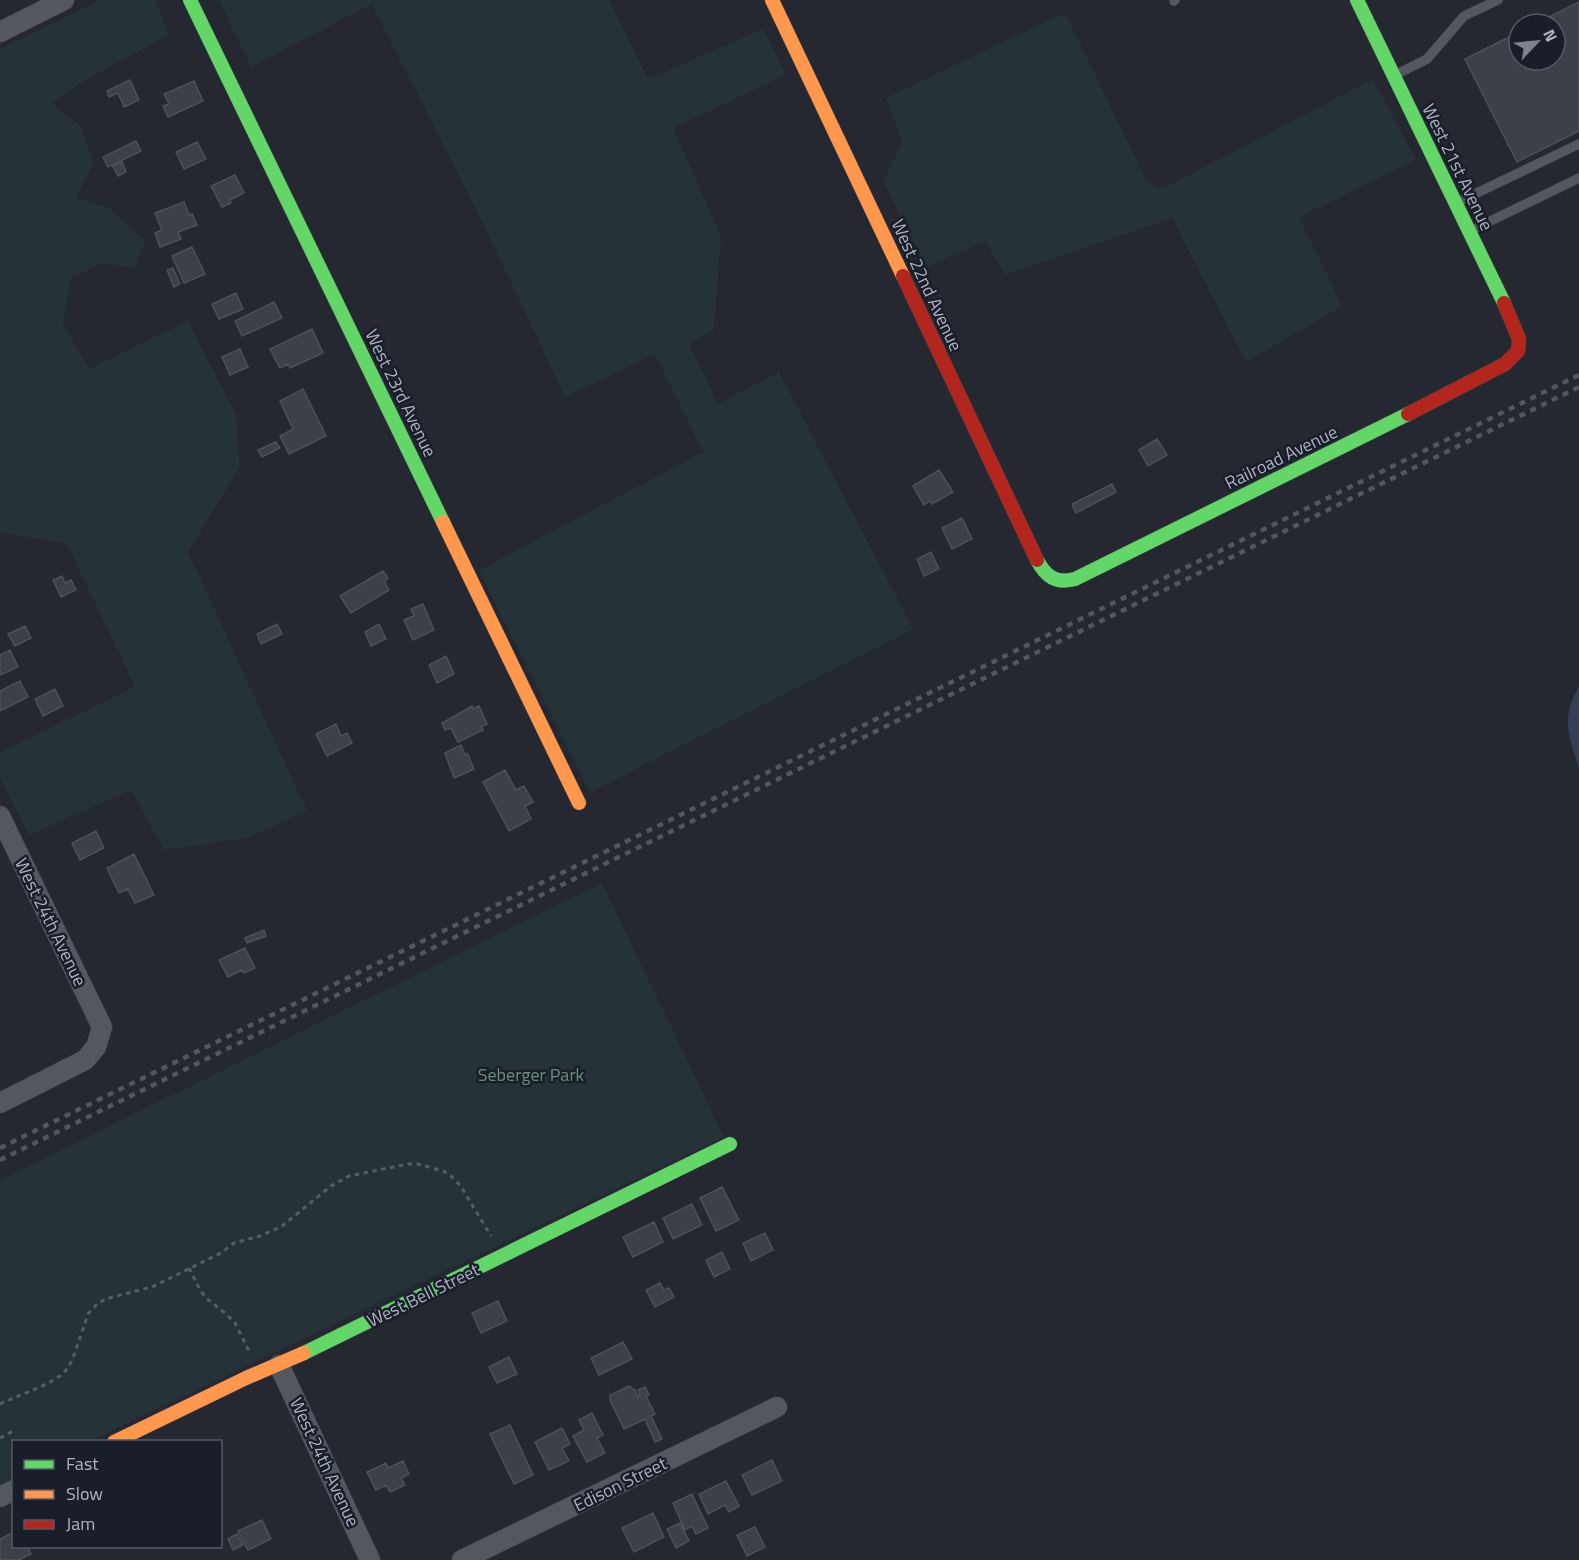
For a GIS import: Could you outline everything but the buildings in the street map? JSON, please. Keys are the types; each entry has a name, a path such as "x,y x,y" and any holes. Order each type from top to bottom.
{"street":[{"path":"0,32 64,0"},
{"name":"West 23rd Avenue","path":"190,0 579,803"},
{"name":"West 22nd Avenue","path":"772,0 1039,564 1053,582"},
{"name":"West 21st Avenue","path":"1357,0 1517,332 1520,343 1519,351"},
{"name":"Railroad Avenue","path":"1053,582 1075,579 1498,369 1514,358 1519,351"},
{"name":"West 24th Avenue","path":"0,816 102,1027 96,1047 85,1060 0,1103"},
{"name":"West Bell Street","path":"118,1440 279,1365 730,1144"},
{"name":"West 24th Avenue","path":"279,1365 370,1560"},
{"name":"Edison Street","path":"462,1560 777,1407"}],"lane":[{"path":"1394,75 1427,59 1464,16 1498,0"},
{"path":"1456,203 1579,144"},
{"path":"1470,231 1579,178"}],"path":[{"path":"0,1404 49,1383 64,1373 72,1361 88,1314 99,1302 152,1287 221,1253 234,1243 281,1227 340,1180 358,1173 408,1164 418,1164 442,1171 455,1180 474,1206 499,1257"},
{"path":"189,1268 206,1298 235,1323 259,1373"},
{"path":"0,1438 15,1430"}],"green space":[{"path":"101,0 155,0 169,35 94,75 51,103 80,126 94,162 76,198 109,208 145,241 135,268 104,263 71,277 63,325 89,369 188,321 236,415 240,467 188,552 307,811 248,838 164,850 131,790 29,835 0,778 0,752 135,687 67,544 0,532 0,49"},
{"path":"219,0 609,0 648,79 763,29 786,75 673,128 721,236 714,329 689,344 718,404 779,372 913,629 590,792 479,570 703,452 655,354 565,397 482,221 372,4 251,67"},
{"path":"1059,15 1066,15 1147,182 1162,189 1373,79 1416,160 1299,217 1342,306 1246,362 1172,218 1005,275 985,241 927,267 883,182 902,142 886,98"},
{"name":"Seberger Park","path":"602,883 724,1137 92,1440 12,1440 12,1479 0,1485 0,1180"}],"water":[{"path":"1579,686 1579,769 1568,728 1568,718"}],"railway":[{"path":"0,1148 1579,375"},
{"path":"0,1160 1579,387"}],"traffic: fast":[{"path":"190,0 443,522"},
{"path":"1357,0 1504,303"},
{"path":"1037,560 1052,578 1062,581 1075,579 1408,414"},
{"path":"304,1353 730,1144"}],"traffic: slow":[{"path":"772,0 903,276"},
{"path":"443,522 579,803"},
{"path":"118,1440 246,1378 304,1353"}],"traffic: jam":[{"path":"903,276 1037,560"},
{"path":"1408,414 1505,364 1518,351 1519,339 1504,303"}]}
